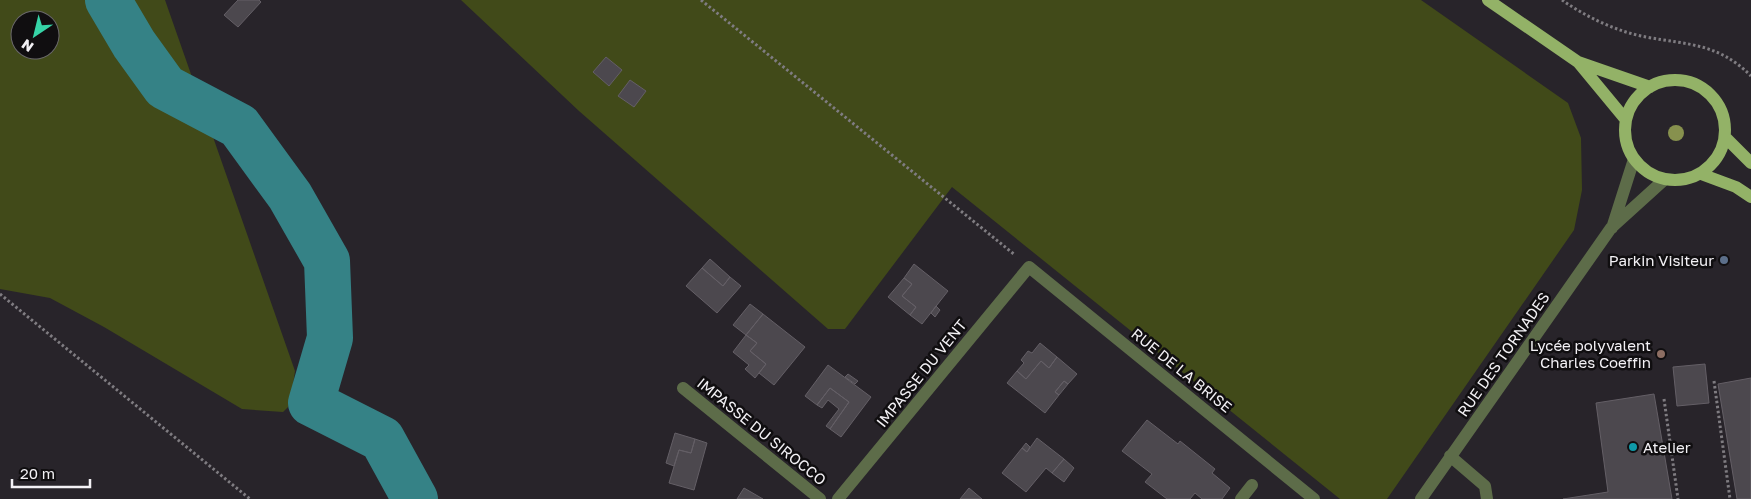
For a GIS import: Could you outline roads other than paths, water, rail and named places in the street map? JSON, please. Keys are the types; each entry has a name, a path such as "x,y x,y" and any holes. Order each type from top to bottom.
{"main road":[{"path":"1488,0 1578,62 1650,87"},
{"path":"1578,62 1626,120"},
{"path":"1677,81 1690,83 1703,89 1721,110 1725,123 1725,137 1717,158 1700,174 1682,180 1664,180 1647,172 1634,159 1626,140 1626,120 1634,101 1650,87 1663,82 1677,81"},
{"path":"1725,137 1751,164"},
{"path":"1700,174 1736,187 1751,197"}],"street":[{"name":"RUE DES TORNADES","path":"1611,228 1634,159"},
{"name":"RUE DES TORNADES","path":"1421,499 1611,228 1664,180"},
{"name":"IMPASSE DU VENT","path":"838,499 1029,267"},
{"name":"RUE DE LA BRISE","path":"1029,267 1314,499"},
{"name":"IMPASSE DU SIROCCO","path":"683,388 820,499"},
{"path":"1450,456 1485,486 1487,499"},
{"path":"1241,499 1252,485"}],"waterway":[{"path":"108,0 134,44 165,87 239,126 290,196 327,261 330,338 311,403 382,439 415,499"}],"place":[{"name":"Parkin Visiteur","path":"1724,260"},
{"name":"Lycée polyvalent Charles Coeffin","path":"1661,354"},
{"name":"Atelier","path":"1633,447"}]}
